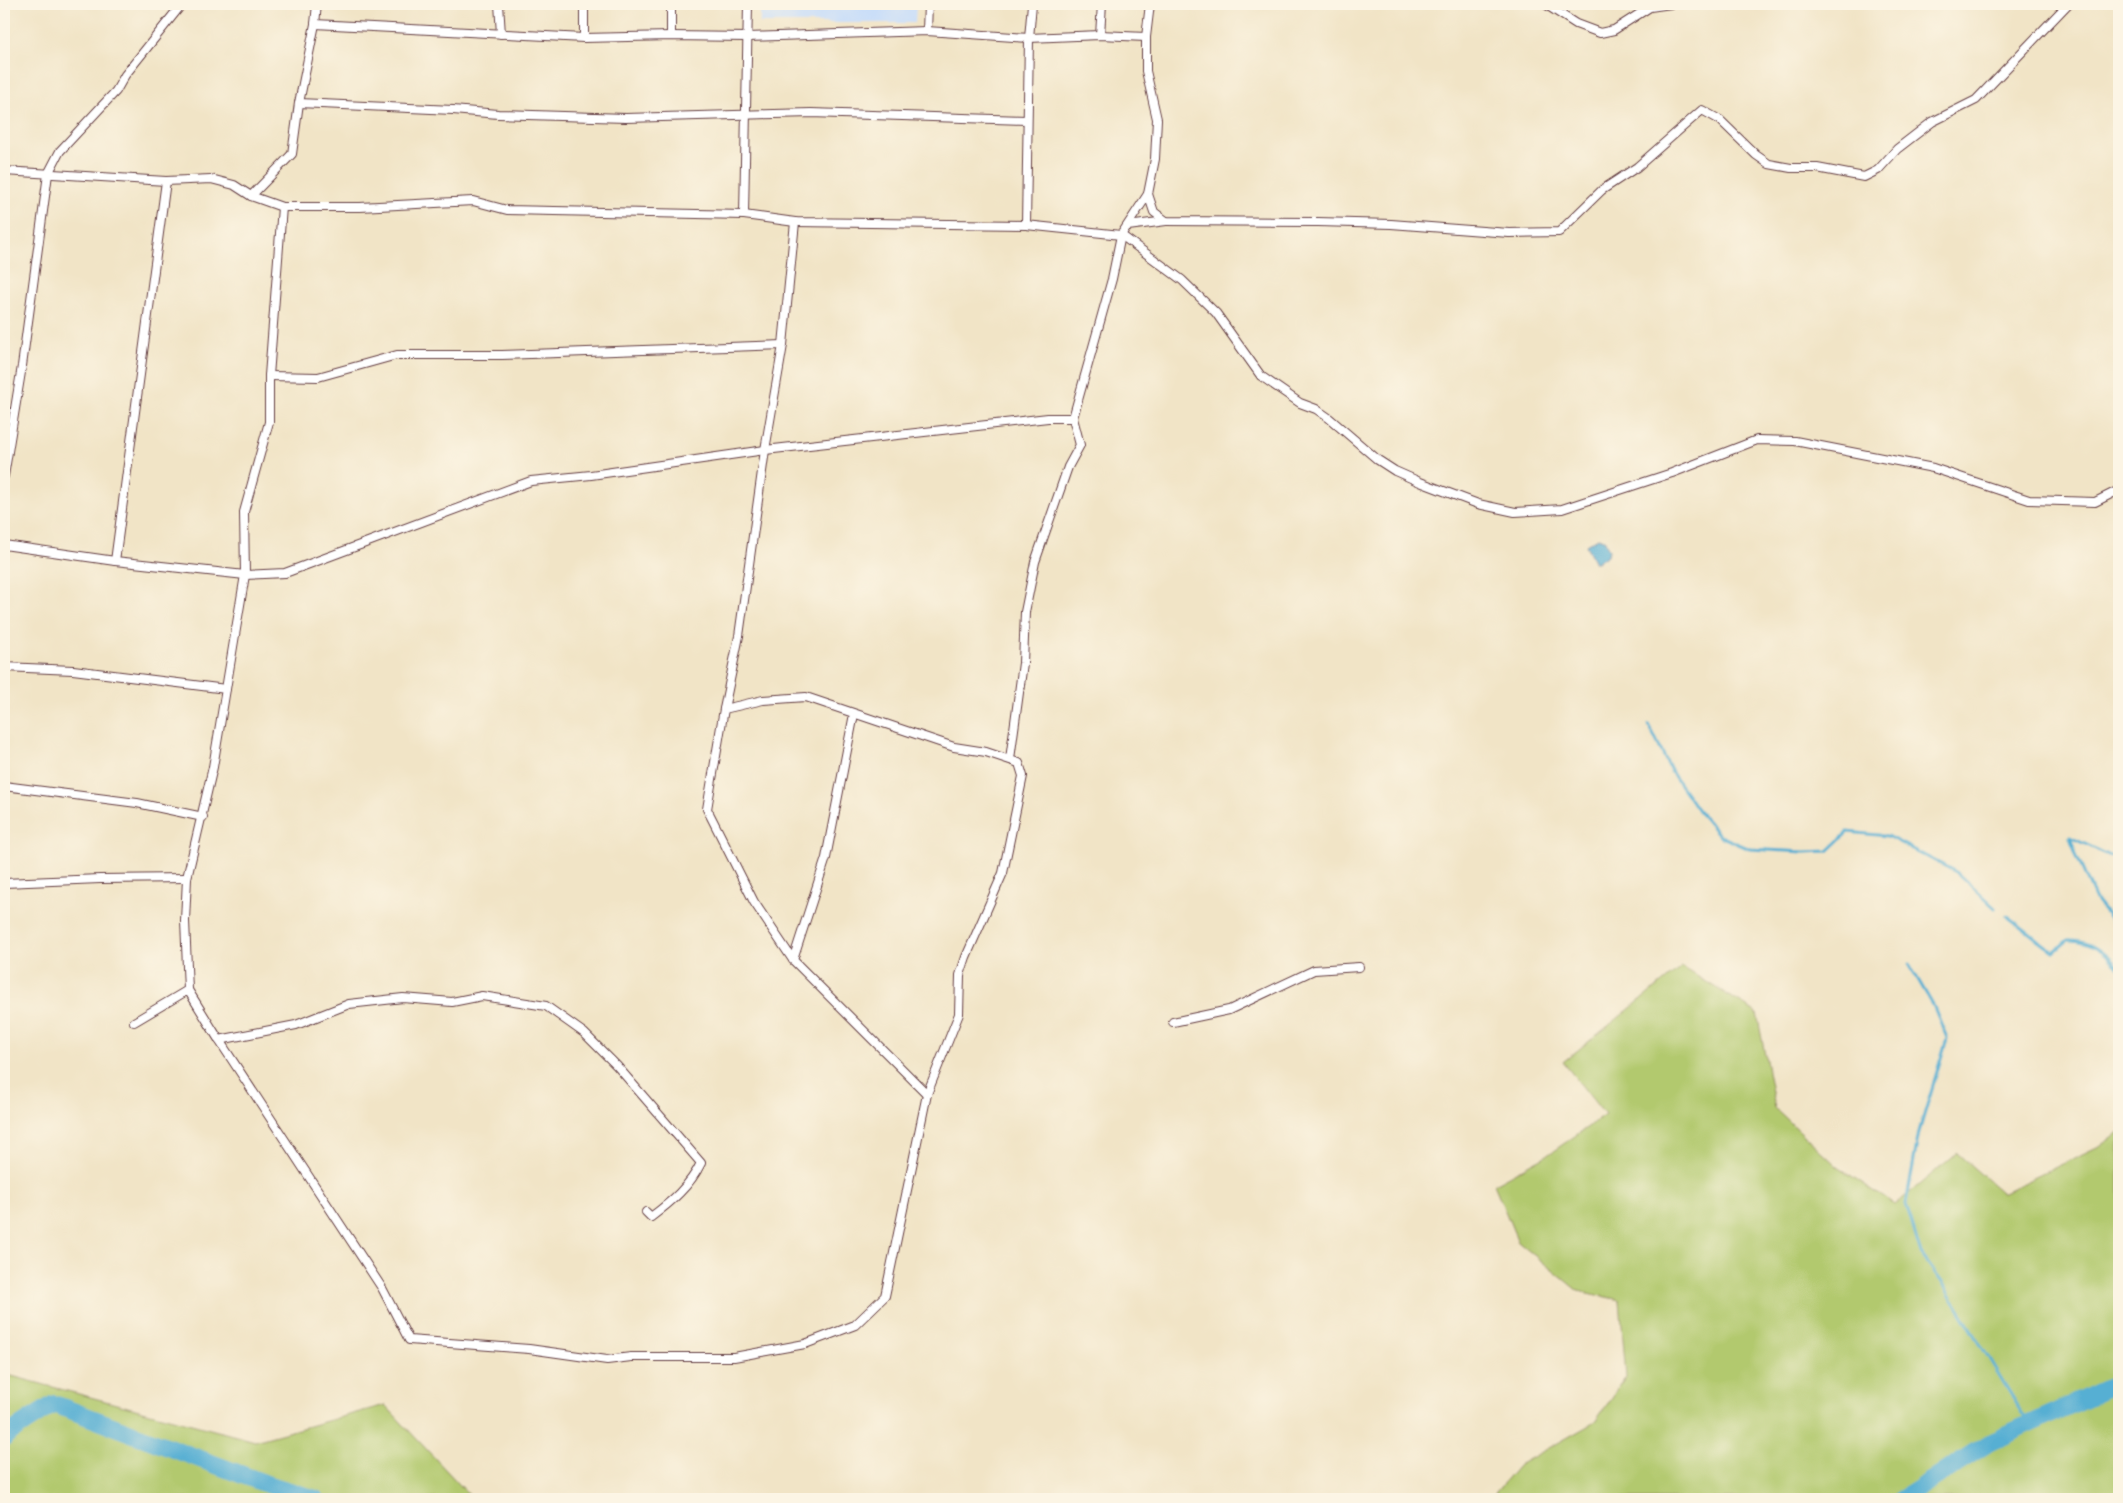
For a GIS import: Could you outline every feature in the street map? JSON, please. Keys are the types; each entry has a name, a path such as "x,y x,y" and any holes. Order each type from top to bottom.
{"street":[{"path":"4,476 22,366 48,174 60,151 116,91 125,76 182,4"},
{"path":"251,196 292,154 317,4"},
{"path":"499,4 501,34"},
{"path":"584,4 584,38"},
{"path":"671,36 672,4"},
{"path":"744,215 748,4"},
{"path":"927,31 928,4"},
{"path":"1026,225 1029,38 1032,4"},
{"path":"1100,35 1102,4"},
{"path":"1010,759 1023,663 1025,612 1035,562 1068,467 1080,445 1073,418 1112,279 1121,235 1148,194 1155,159 1157,118 1146,71 1146,36 1150,4"},
{"path":"1545,4 1576,24 1600,33 1614,30 1650,7 1671,4"},
{"path":"1128,226 1166,221 1318,222 1391,224 1509,233 1559,232 1602,190 1637,167 1702,110 1720,120 1756,155 1769,164 1791,168 1817,168 1864,177 1878,170 1898,149 1932,122 1976,100 2068,4"},
{"path":"315,24 584,38 747,37 927,31 1029,38 1100,35 1146,36"},
{"path":"299,103 453,110 498,114 626,118 746,113 811,113 1028,120"},
{"path":"4,171 166,181 211,179 234,185 251,196 282,207 360,207 473,201 507,210 744,215 795,222 1026,225 1121,235 1182,280 1216,313 1261,376 1300,403 1316,409 1329,418 1378,460 1396,471 1478,504 1515,512 1562,509 1672,473 1757,440 1795,441 1933,468 2030,500 2095,502 2119,490"},
{"path":"115,561 166,181"},
{"path":"1148,194 1154,212 1166,221"},
{"path":"282,207 269,376 270,422 244,512 245,575 213,767 203,817 187,878 185,921 188,990 382,1288 409,1340 529,1349 607,1360 631,1356 734,1357 805,1344 855,1325 885,1296 927,1094 959,1014 960,975 966,957 1003,873 1023,776 1019,763 1010,759 986,752 954,747 806,697 763,700 724,709"},
{"path":"795,222 783,346 765,450 740,636 724,709 707,809 754,902 793,960 927,1094"},
{"path":"269,376 318,377 397,355 502,355 783,346"},
{"path":"4,545 115,561 245,575 285,574 531,481 591,476 765,450 1048,418 1073,418"},
{"path":"4,667 74,670 226,689"},
{"path":"793,960 826,858 854,714"},
{"path":"4,786 137,803 203,817"},
{"path":"4,883 187,878"},
{"path":"1173,1022 1230,1010 1314,970 1359,967"},
{"path":"134,1022 188,990"},
{"path":"219,1040 296,1025 349,1004 403,998 452,1002 482,996 546,1006 584,1033 617,1066 701,1163 695,1176 670,1203 651,1217 646,1212"}],"shaded area":[{"path":"760,4 916,4 915,23 760,23"}],"green space":[{"path":"1682,967 1757,1013 1775,1108 1838,1167 1895,1205 1957,1153 2002,1193 2098,1147 2119,1133 2119,1499 1490,1499 1519,1465 1595,1422 1626,1377 1620,1300 1578,1291 1518,1242 1494,1184 1549,1154 1605,1115 1563,1062"},
{"path":"4,1374 255,1441 385,1405 473,1499 4,1499"}],"water":[{"path":"1598,538 1604,539 1609,550 1608,555 1595,563 1586,545"}],"waterway":[{"path":"1649,725 1672,773 1697,809 1720,836 1750,849 1804,852 1828,851 1848,832 1887,836 1956,872 1995,908"},
{"path":"2119,860 2070,837 2097,902 2119,930"},
{"path":"2007,916 2054,952 2068,940 2076,940 2090,944 2103,951 2119,967"},
{"path":"1909,964 1934,1007 1947,1038 1919,1132 1906,1204 1921,1254 1944,1285 2029,1424"},
{"path":"1902,1499 1990,1442 2119,1383"},
{"path":"4,1439 5,1436 54,1404 264,1483 316,1499"}]}
